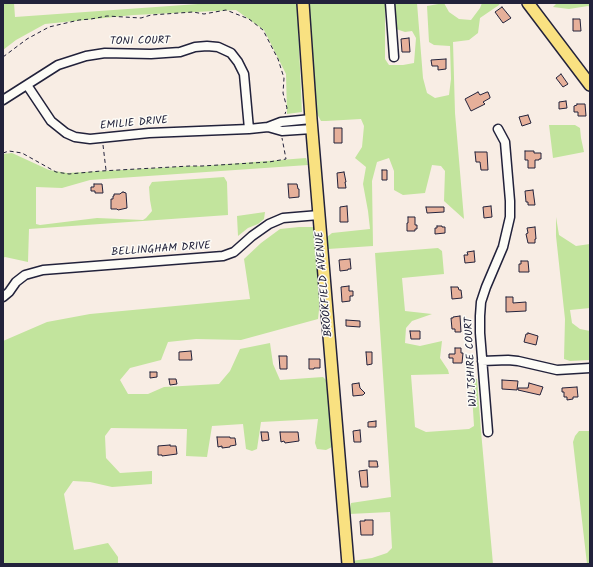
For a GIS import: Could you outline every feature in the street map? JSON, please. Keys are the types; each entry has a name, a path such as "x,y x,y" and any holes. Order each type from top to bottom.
{"main road":[{"name":"BROOKFIELD AVENUE","path":"303,3 348,564"},
{"path":"528,3 590,85"}],"street":[{"path":"390,3 394,57"},
{"name":"TONI COURT","path":"3,100 58,65 86,56 105,53 151,54 180,52 195,47 218,47 231,53 238,62 244,74 249,129"},
{"name":"EMILIE DRIVE","path":"26,85 51,121 66,133 75,137 90,139 149,133 249,129 268,127 285,119 312,124"},
{"path":"283,133 285,119"},
{"name":"EMILIE DRIVE","path":"268,127 282,131 283,133 312,124"},
{"name":"WILTSHIRE COURT","path":"488,432 480,327 481,302 503,247 510,217 505,142 498,130"},
{"name":"BELLINGHAM DRIVE","path":"3,297 9,292 16,282 25,275 43,270 224,256 234,252 252,236 269,224 283,218 319,214"},
{"path":"482,361 518,361 557,370 590,368"}],"path":[{"path":"3,57 27,39 49,27 79,20 91,20 107,16 141,18 151,15 193,12 204,14 226,10 249,19 262,30 278,59 284,78 283,93 287,108 285,119"},
{"path":"3,152 9,151 22,153 56,172 69,174 202,166 286,159 283,133"},
{"path":"104,146 106,171"}],"green space":[{"path":"3,3 14,3 15,17 212,3 297,3 302,112 287,114 286,74 264,30 236,10 134,15 45,24 16,40 3,50"},
{"path":"309,3 385,3 385,59 389,65 403,65 414,63 416,38 412,31 405,32 396,29 393,3 417,3 423,78 427,93 435,98 449,95 451,79 450,46 434,45 429,42 427,6 444,3 449,12 459,19 471,20 482,3 500,3 480,18 478,33 469,40 453,42 455,113 464,219 444,201 445,171 441,166 432,165 425,193 403,195 394,190 394,171 389,158 377,162 372,181 373,246 328,249 327,237 332,233 370,229 363,184 366,167 355,158 362,147 364,126 361,119 321,121 316,112"},
{"path":"557,3 590,3 590,7 569,9 553,7"},
{"path":"549,125 575,125 580,128 584,152 553,158"},
{"path":"12,153 49,170 67,173 203,166 306,158 308,165 90,180 62,188 36,187 36,224 40,225 97,218 143,220 152,211 149,187 152,182 224,177 227,182 228,215 29,229 28,262 5,257 3,258 3,154"},
{"path":"265,212 264,219 258,224 248,228 238,236 237,216"},
{"path":"556,217 559,235 576,246 590,244 590,308 570,310 572,323 580,329 590,331 590,360 570,361 564,359 565,319 556,236"},
{"path":"316,227 321,292 318,319 241,340 196,339 168,342 161,360 130,368 120,380 128,394 148,394 164,387 219,384 230,371 240,349 270,343 273,364 280,380 323,377 327,381 332,447 326,450 317,449 315,443 318,419 261,422 257,449 252,451 246,449 243,424 212,426 207,457 186,456 187,429 111,428 105,436 106,458 120,473 152,471 152,484 112,487 90,482 73,481 64,494 74,550 108,543 118,557 118,564 3,564 3,341 47,322 90,314 250,299 244,259 261,243 280,229"},
{"path":"438,248 442,251 444,274 402,278 405,311 432,314 412,321 406,328 405,343 420,346 442,341 440,358 449,374 411,375 415,427 426,432 469,429 474,426 471,377 477,379 493,564 353,564 352,561 372,558 387,553 392,548 390,512 349,514 351,503 391,497 375,253"},
{"path":"579,431 590,431 590,564 587,564 573,442"}],"building":[{"path":"502,7 511,18 503,23 495,12"},
{"path":"573,19 580,19 581,31 573,31"},
{"path":"409,38 410,52 402,52 401,39"},
{"path":"446,59 446,69 438,70 438,66 432,66 431,60"},
{"path":"561,74 568,84 563,87 556,78"},
{"path":"478,92 480,95 488,92 490,98 483,102 485,104 471,111 465,99"},
{"path":"566,101 567,108 559,109 559,102"},
{"path":"577,104 585,104 586,116 578,116 578,112 574,112 574,106"},
{"path":"528,115 531,123 522,126 519,117"},
{"path":"334,128 342,128 342,143 334,143"},
{"path":"525,151 541,153 541,159 535,160 535,168 528,168 528,160 525,160"},
{"path":"475,152 487,152 488,170 481,170 480,162 476,162"},
{"path":"382,170 387,170 387,180 382,180"},
{"path":"344,172 346,188 338,188 337,173"},
{"path":"94,184 102,184 103,193 95,193 95,191 91,191 91,187 94,187"},
{"path":"288,184 297,184 299,189 299,197 289,198"},
{"path":"533,190 535,205 528,205 528,202 526,202 525,191"},
{"path":"123,192 126,193 127,208 118,210 111,209 111,199 113,199 114,194 120,194"},
{"path":"347,206 348,222 340,222 340,207"},
{"path":"491,206 492,217 484,218 483,207"},
{"path":"426,207 444,207 444,212 427,213"},
{"path":"408,217 415,217 415,225 417,225 417,229 415,229 415,231 407,231"},
{"path":"437,226 445,227 445,233 435,234 435,228 437,228"},
{"path":"535,227 535,243 528,243 526,234 528,233 527,228"},
{"path":"474,251 475,262 465,263 464,255 468,255 467,252"},
{"path":"350,259 351,269 340,271 339,260"},
{"path":"521,261 528,261 529,272 519,272 519,264 521,264"},
{"path":"349,286 349,291 353,291 353,296 350,296 350,301 342,302 341,287"},
{"path":"451,287 458,287 459,290 461,290 462,298 452,299"},
{"path":"506,297 513,297 513,303 526,302 526,311 506,312"},
{"path":"460,316 461,332 455,332 455,329 452,329 451,318"},
{"path":"346,320 360,321 360,327 346,326"},
{"path":"410,331 420,331 420,339 411,339"},
{"path":"528,333 538,336 536,345 524,342 526,334"},
{"path":"455,348 461,348 461,353 463,353 462,363 453,363 453,358 449,358 449,354 455,354"},
{"path":"191,351 192,360 179,360 179,352"},
{"path":"366,352 372,352 372,364 367,365"},
{"path":"279,356 287,356 287,369 280,369"},
{"path":"309,359 320,359 320,368 309,369"},
{"path":"150,372 157,372 157,377 150,378"},
{"path":"169,379 176,379 177,384 170,385"},
{"path":"502,380 518,381 517,390 502,389"},
{"path":"359,383 360,388 365,393 363,395 353,396 352,384"},
{"path":"529,383 543,387 540,395 518,390 518,388 528,388"},
{"path":"577,387 578,397 573,397 573,399 567,400 567,397 564,397 562,388"},
{"path":"376,421 376,427 368,427 368,422"},
{"path":"360,430 361,442 354,442 353,431"},
{"path":"261,432 268,432 269,440 262,441"},
{"path":"280,432 298,432 299,441 285,443 284,441 281,442"},
{"path":"217,437 235,438 236,445 222,448 222,446 218,447"},
{"path":"158,446 176,446 177,454 162,456 158,455"},
{"path":"369,461 377,461 378,467 369,467"},
{"path":"367,470 368,487 361,487 359,471"},
{"path":"373,520 373,535 361,535 360,521"}]}
